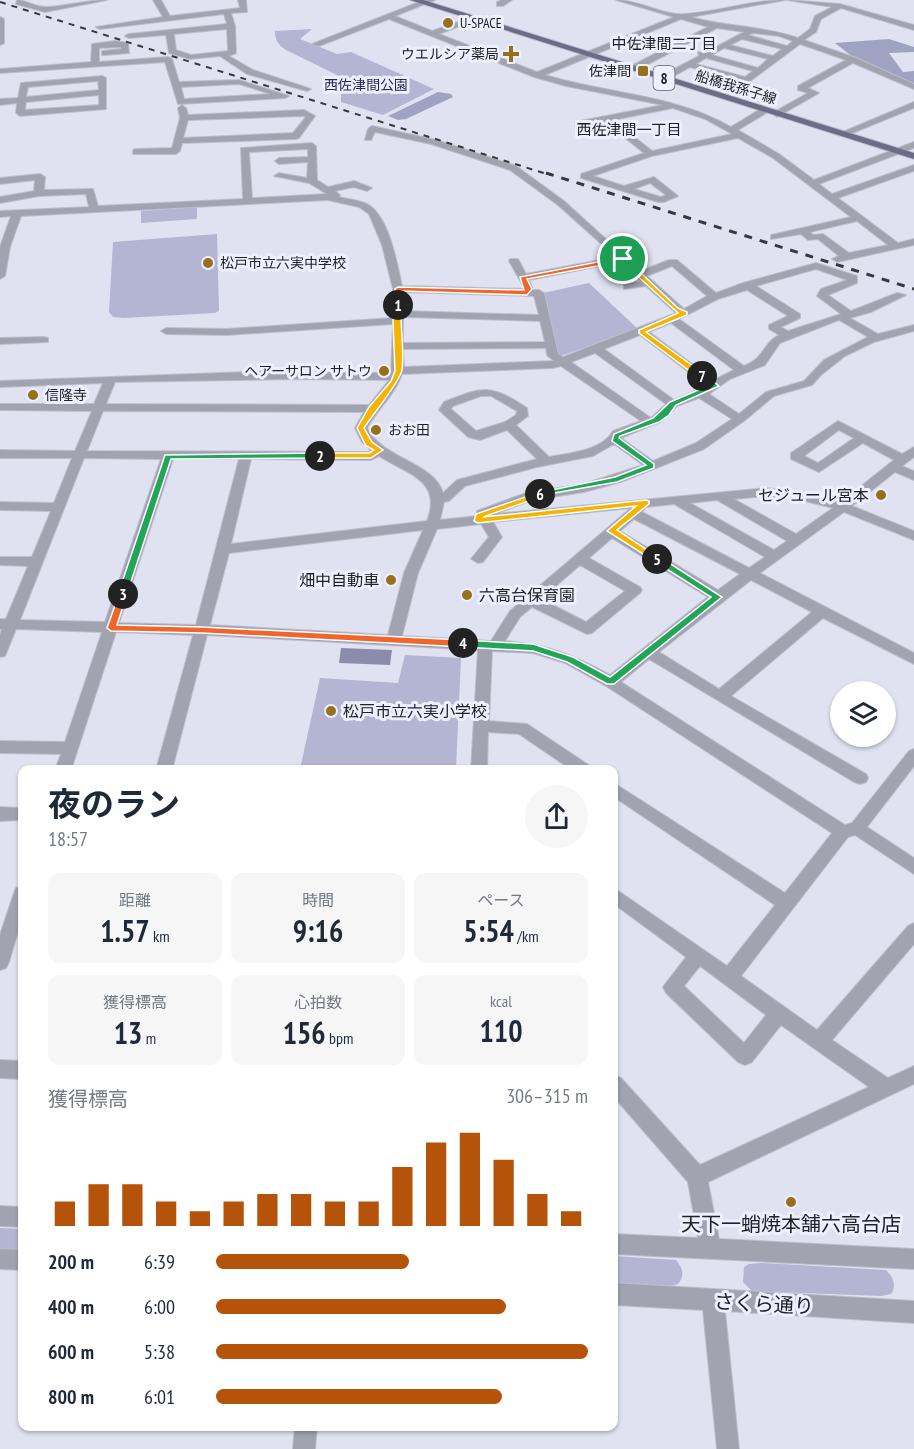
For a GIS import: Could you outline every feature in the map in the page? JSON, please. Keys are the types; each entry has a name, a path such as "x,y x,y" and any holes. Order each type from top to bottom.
{"main road":[{"name":"船橋我孫子線","path":"422,1 914,156"}],"street":[{"path":"22,0 19,2 45,10 103,0"},
{"path":"157,0 167,18"},
{"path":"99,27 244,10 242,0"},
{"path":"500,4 508,0"},
{"path":"620,0 715,26 768,31 853,60 914,87"},
{"path":"537,75 680,17 781,0"},
{"path":"790,0 840,6 891,19 914,28"},
{"path":"316,45 422,1"},
{"path":"649,8 658,4"},
{"path":"688,64 746,80 813,30 818,18 840,6"},
{"path":"170,32 172,51 190,57 232,53 231,27 227,12"},
{"path":"388,16 537,75 566,84 673,105 700,114 736,132 814,183 896,246"},
{"path":"432,34 473,18"},
{"path":"0,20 0,43"},
{"path":"632,69 715,26"},
{"path":"129,36 231,27"},
{"path":"664,78 752,30"},
{"path":"741,36 787,48"},
{"path":"675,46 685,50"},
{"path":"724,46 776,59"},
{"path":"695,53 761,71"},
{"path":"95,54 102,78 103,107 20,113 24,85 102,78"},
{"path":"221,54 250,72 307,89"},
{"path":"0,71 168,59 182,102 184,118 176,150 136,152"},
{"path":"777,114 814,93 801,88 853,60"},
{"path":"176,85 239,82 285,96 182,102"},
{"path":"0,102 103,92"},
{"path":"578,124 673,105"},
{"path":"842,135 914,105"},
{"path":"624,189 584,176 650,154 736,132 765,110"},
{"path":"179,141 296,136 311,116 304,113 184,118"},
{"path":"605,118 650,154"},
{"path":"368,138 372,129 440,144 513,168 561,203 676,309 684,313"},
{"path":"814,183 914,145"},
{"path":"248,202 244,150 312,146 312,181"},
{"path":"279,161 313,159"},
{"path":"831,196 914,168"},
{"path":"279,176 312,181 330,193 362,205 373,213 387,245 398,289 397,374 361,428 369,444 428,481 437,489 439,499 432,525 414,564 394,640"},
{"path":"0,181 40,177 39,194"},
{"path":"0,214 248,202 330,193 354,184 367,188"},
{"path":"0,200 39,194 90,191 94,208"},
{"path":"0,276 3,247 17,213"},
{"path":"774,237 858,218"},
{"path":"802,231 811,238 820,236 842,258 914,242"},
{"path":"859,240 873,251"},
{"path":"523,278 623,259"},
{"path":"514,261 528,289 527,292"},
{"path":"628,287 673,262 714,297"},
{"path":"0,384 397,374 553,365 672,319 714,297 747,285 816,266 853,278 853,281 825,291 822,296 877,338"},
{"path":"747,285 796,316 773,327 787,335"},
{"path":"398,289 539,293 553,355 648,422"},
{"path":"439,499 446,498 461,483 546,461 589,453 615,439 617,434 656,420 673,404 761,363 776,341 787,335 824,321 867,310 902,295"},
{"path":"166,331 227,332 398,317 545,318"},
{"path":"672,319 742,370"},
{"path":"478,559 496,537 479,516 530,496 606,482 700,446 740,419 770,394 808,383 815,373 850,347 867,344 877,338 914,328"},
{"path":"641,331 715,386"},
{"path":"0,341 44,340"},
{"path":"398,346 551,345"},
{"path":"595,348 673,404"},
{"path":"0,652 6,624 37,562 110,380"},
{"path":"485,391 497,393 523,410 522,416 509,425 480,436 472,434 446,410 448,404 485,391"},
{"path":"699,393 740,419"},
{"path":"0,407 372,409"},
{"path":"509,425 546,461"},
{"path":"862,438 819,468 795,456 838,425 904,459 914,476"},
{"path":"615,439 652,466"},
{"path":"0,454 371,456 379,450"},
{"path":"65,765 168,456"},
{"path":"165,765 246,456"},
{"path":"611,681 718,597 844,506 904,459"},
{"path":"223,549 646,502 766,492 792,493 844,506 914,536"},
{"path":"720,496 796,540"},
{"path":"676,500 774,556"},
{"path":"479,765 481,726 491,645 515,614 646,502"},
{"path":"0,506 60,507"},
{"path":"633,513 914,658"},
{"path":"611,531 718,597"},
{"path":"531,600 588,629 635,591 579,558"},
{"path":"0,561 37,562"},
{"path":"720,696 822,611"},
{"path":"6,624 202,630 533,648 570,659 611,681 850,830 914,867"},
{"path":"648,652 860,778"},
{"path":"481,726 522,728 578,765"},
{"path":"0,747 71,748"},
{"path":"729,977 786,903 914,756"},
{"path":"618,792 786,903"},
{"path":"0,814 18,814"},
{"path":"618,898 887,1088"},
{"path":"0,962 18,906"},
{"path":"819,1042 914,931"},
{"path":"698,955 672,987 745,1056 779,1013"},
{"path":"0,1069 18,1070"},
{"path":"698,1177 914,1075"},
{"path":"618,1088 698,1177 710,1248"},
{"path":"0,1216 18,1217"},
{"path":"618,1244 914,1259"},
{"path":"0,1259 18,1260"},
{"name":"さくら通り","path":"618,1294 914,1311"},
{"path":"713,1301 728,1449"},
{"path":"304,1449 306,1431"}],"green space":[{"name":"西佐津間公園","path":"312,29 300,39 337,54 351,52 434,89 383,115 341,102 341,77 286,50 279,44 275,31"},
{"path":"197,207 197,219 141,223 141,211"},
{"path":"217,234 219,311 124,318 113,317 109,312 113,242"},
{"path":"589,283 639,330 560,356 556,355 543,293"},
{"path":"405,655 461,658 456,765 301,765 320,678 398,683"},
{"path":"0,1228 18,1229 18,1253 0,1253"},
{"path":"618,1256 676,1260 682,1269 682,1278 678,1284 668,1287 618,1284"},
{"path":"761,1263 886,1270 892,1278 894,1287 891,1294 881,1296 752,1291 743,1282 744,1267"}],"shaded area":[{"path":"889,39 914,47 914,52 889,53 903,72 914,71 914,84 854,58 835,43"},
{"path":"438,92 451,94 453,97 406,119 398,120 388,116"},
{"path":"341,648 392,650 390,665 339,663"}],"railway":[{"path":"0,2 550,175"},
{"path":"546,173 914,289"}],"place":[{"name":"U-SPACE","path":"448,23"},
{"name":"ウエルシア薬局","path":"511,54"},
{"name":"佐津間","path":"643,71"},
{"name":"松戸市立六実中学校","path":"208,263"},
{"name":"ヘアーサロン サトウ","path":"384,371"},
{"name":"信隆寺","path":"33,395"},
{"name":"おお田","path":"376,430"},
{"name":"セジュール宮本","path":"881,495"},
{"name":"畑中自動車","path":"391,580"},
{"name":"六高台保育園","path":"467,595"},
{"name":"松戸市立六実小学校","path":"331,711"},
{"name":"天下一蛸焼本舗六高台店","path":"791,1202"}],"district":[{"name":"中佐津間二丁目","path":"664,43"},
{"name":"西佐津間一丁目","path":"629,129"}],"route":[{"path":"623,259 676,309 684,313 641,331 715,386 673,404 656,420 617,434 615,439 652,466 584,488 530,496 479,516 478,521 646,502 611,531 718,597 611,681 570,659 533,648 202,630 111,628 168,456 371,456 379,450 369,444 361,428 372,409 394,382 398,371 398,289 527,292 523,278 623,259"}]}
